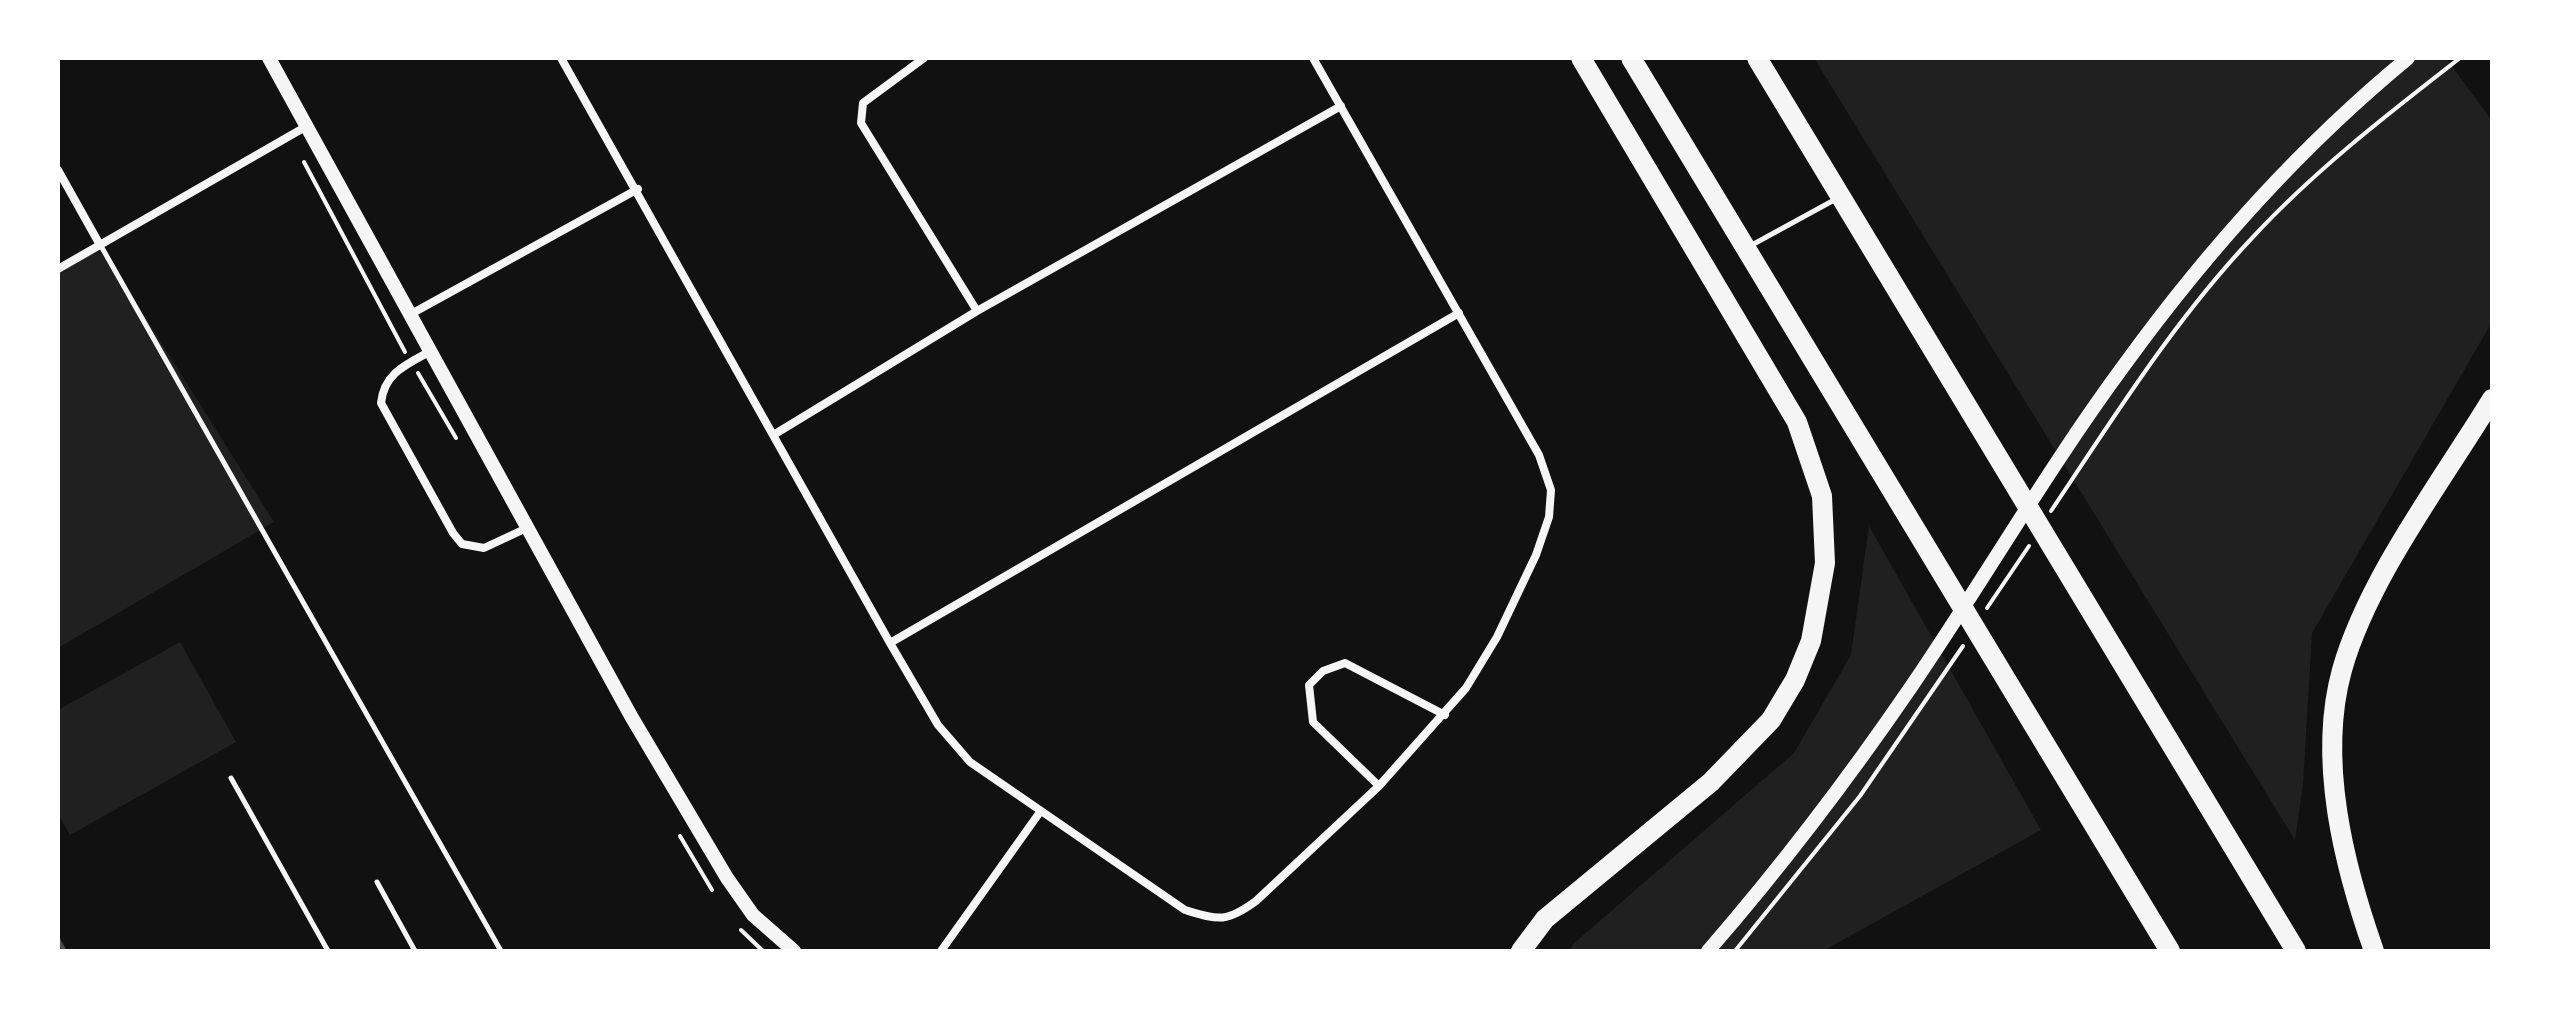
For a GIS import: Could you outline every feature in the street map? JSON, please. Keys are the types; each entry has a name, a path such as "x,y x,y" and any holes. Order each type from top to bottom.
{"highway":[{"path":"1521,951 1545,919 1728,767 1771,720 1795,680 1811,641 1825,563 1822,496 1797,422 1581,58"},
{"path":"1631,58 2170,951"},
{"path":"1757,58 2296,951"},
{"path":"2374,951 2356,897 2339,812 2334,734 2338,686 2356,629 2381,580 2492,399"}],"street":[{"path":"269,58 631,716 727,878 753,915 794,951"},
{"path":"561,58 638,189 890,643 952,744 970,762 1040,812 1185,910 1215,919 1234,917 1256,901 1379,786 1445,715 1497,637 1536,555 1549,517 1551,490 1539,455 1313,58"},
{"path":"924,58 863,103 861,123 977,311"},
{"path":"1708,951 1816,819 1911,687 2084,423 2153,326 2236,225 2329,126 2408,58"},
{"path":"775,434 977,311 1341,106"},
{"path":"58,269 307,126"},
{"path":"58,170 100,245"},
{"path":"411,314 638,189"},
{"path":"890,643 1459,313"},
{"path":"429,352 398,369 383,385 381,403 453,533 462,544 484,548 529,527"},
{"path":"1379,786 1313,722 1309,685 1323,671 1345,663 1445,715"},
{"path":"941,951 1040,812"}],"lane":[{"path":"1746,248 1840,197"},
{"path":"100,245 501,951"},
{"path":"231,778 328,951"},
{"path":"377,882 415,951"}],"path":[{"path":"2044,522 2182,322 2253,236 2355,142 2460,58"},
{"path":"1983,614 2035,535"},
{"path":"1735,951 1860,796 1966,641"}],"shaded area":[{"path":"1814,58 2446,58 2492,121 2492,322 2312,633 2303,784 2295,840"},
{"path":"100,245 274,522 58,648 58,271"},
{"path":"1869,526 2041,830 1823,951 1569,951 1573,944 1794,753 1851,655"},
{"path":"180,642 236,742 70,835 58,814 58,710"}],"building":[{"path":"58,935 67,951 58,951"}]}
